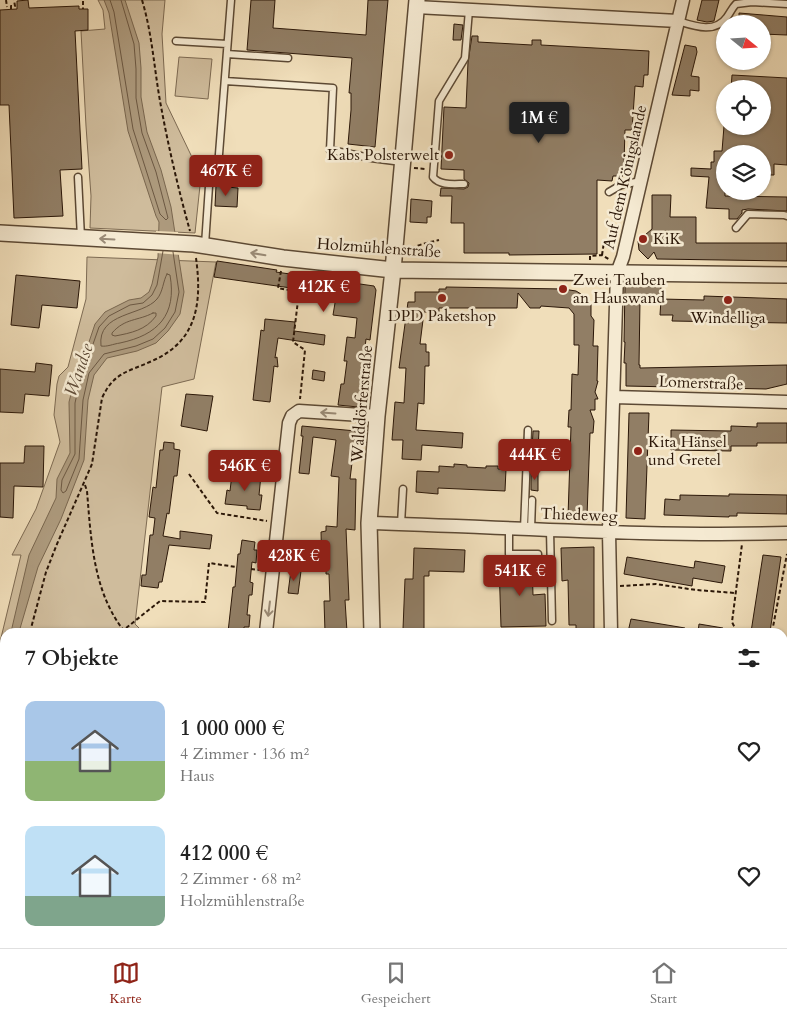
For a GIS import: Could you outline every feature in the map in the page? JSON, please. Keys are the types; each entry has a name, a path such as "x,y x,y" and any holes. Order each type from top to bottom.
{"street":[{"name":"Auf dem Königslande","path":"611,628 609,532 614,397 614,266 623,257 683,0"},
{"path":"417,4 469,10 678,21"},
{"name":"Walddörferstraße","path":"372,628 370,523 377,416 393,270 417,4"},
{"name":"Holzmühlenstraße","path":"0,233 194,244 283,258 393,270 614,266 787,275"},
{"name":"Lomerstraße","path":"614,397 787,402"},
{"path":"266,628 289,423 292,416 299,411 377,416"},
{"name":"Thiedeweg","path":"370,523 609,532 787,533"}],"lane":[{"path":"194,244 208,186 218,167 231,0"},
{"path":"678,21 711,28 721,24 736,4 752,2 787,4"},
{"path":"464,184 443,184 436,181 433,177 439,101 465,58 469,10"},
{"path":"176,41 228,44"},
{"path":"227,54 288,58"},
{"path":"225,81 333,88 330,150 402,162"},
{"path":"78,177 81,238"},
{"path":"609,192 621,185 641,181"},
{"path":"736,228 748,214 787,216"},
{"path":"528,430 528,529"},
{"path":"401,524 403,489"},
{"path":"528,529 532,500"},
{"path":"509,528 510,554 538,554 538,579"},
{"path":"550,530 552,621"}],"path":[{"path":"6,0 7,7"},
{"path":"11,9 11,6 15,6 14,0"},
{"path":"31,628 46,572 92,464 98,416 106,389 119,374 152,361 176,347 189,329 197,305 198,277 194,244 167,141 158,91 153,46 142,0"},
{"path":"83,1 83,9"},
{"path":"417,168 423,169"},
{"path":"411,248 439,240"},
{"path":"604,242 602,255 614,266"},
{"path":"283,258 278,288 299,292 293,342 305,350 299,411"},
{"path":"189,474 217,513 279,523"},
{"path":"84,484 87,491 91,540 104,597 121,628"},
{"path":"735,628 732,622 743,534"},
{"path":"773,628 787,554"},
{"path":"128,628 160,601 205,602 209,563 236,567"},
{"path":"610,586 656,584 735,593"}],"shaded area":[{"path":"98,0 165,0 162,34 166,103 201,176 195,233 90,228 91,196 81,31 105,29 103,10"},
{"path":"179,57 212,59 208,99 175,96"},
{"path":"87,257 216,262 194,379 162,387 135,624 139,628 3,628 21,555 12,555 36,509 60,442 54,415 57,384 59,376 68,367 86,299"}],"water":[{"name":"Wandse","path":"104,0 125,0 139,43 141,97 147,132 161,170 171,207 184,292 180,314 168,331 156,343 137,351 107,358 94,375 88,400 84,460 61,519 38,567 20,628 12,628 29,555 56,498 57,479 70,453 69,402 78,366 95,324 105,312 129,300 141,298 149,292 158,257 159,222 128,131 109,13"}],"pier":[{"path":"156,231 178,232 181,255 156,253"}],"building":[{"path":"28,0 29,8 79,6 79,9 88,9 88,30 75,31 82,169 60,170 63,216 14,218 9,105 0,105 0,10 17,9 17,1"},
{"path":"251,0 275,0 273,28 366,35 368,0 388,0 375,147 348,144 352,58 247,50"},
{"path":"702,0 719,0 714,21 697,20"},
{"path":"739,13 763,15 739,15"},
{"path":"771,16 787,17 787,35 771,34"},
{"path":"454,24 463,25 461,40 453,40"},
{"path":"472,36 478,36 478,42 532,45 532,40 541,40 541,45 649,51 648,75 644,75 643,87 635,86 632,130 625,130 624,162 630,162 629,172 623,172 623,176 613,176 612,181 597,180 597,254 509,255 509,253 464,253 464,223 451,223 452,196 440,196 441,188 464,189 468,187 469,183 464,179 464,170 441,169 444,107 466,108 468,62"},
{"path":"685,45 696,47 697,52 691,76 699,77 699,91 690,90 690,96 672,95"},
{"path":"732,75 787,78 787,165 774,164 774,175 771,175 771,145 722,145 723,135 771,135 771,80 732,80"},
{"path":"714,151 716,151 716,200 771,200 771,197 787,197 787,211 748,209 742,210 737,219 729,219 729,209 706,208 709,177 691,176 691,168 711,169 711,162 714,162"},
{"path":"216,186 238,188 237,207 215,206"},
{"path":"652,195 671,195 670,217 696,217 696,243 787,243 787,261 657,259 654,252 648,259 639,250 638,241 652,229"},
{"path":"411,199 432,201 431,217 427,217 427,223 410,222"},
{"path":"217,261 277,270 276,272 374,286 376,290 370,340 366,339 358,407 338,405 341,384 344,384 347,361 344,361 347,337 355,338 357,318 333,315 336,297 312,293 312,291 214,277"},
{"path":"16,275 80,281 77,308 42,305 39,328 11,325"},
{"path":"625,286 661,286 661,299 640,300 640,368 787,365 787,384 766,389 626,386 626,363 624,363"},
{"path":"446,287 563,289 576,291 591,304 591,316 594,320 593,346 598,346 598,381 595,392 598,399 595,399 595,410 590,410 594,421 593,433 590,433 587,517 568,517 571,427 568,427 569,410 571,410 572,374 578,375 579,345 574,345 574,314 569,308 541,306 540,308 530,308 518,293 517,308 439,308 439,312 424,312 420,344 426,344 426,352 429,352 429,366 425,366 424,404 418,403 416,430 463,433 462,448 422,445 421,460 402,459 403,440 392,440 395,402 404,403 406,368 399,368 408,302 415,302 415,292 439,292 439,289 446,289"},
{"path":"704,296 787,299 787,323 672,321 673,315 660,315 661,299 704,300"},
{"path":"265,319 295,322 294,331 325,335 324,345 278,338 275,358 277,357 278,367 274,366 270,402 253,400 261,330 264,331"},
{"path":"36,363 52,365 49,396 25,394 23,413 0,412 0,369 35,372"},
{"path":"313,370 325,372 324,381 312,379"},
{"path":"186,394 213,396 207,431 181,426"},
{"path":"629,413 649,413 645,519 626,518"},
{"path":"757,423 787,423 787,443 757,443 757,446 731,446 731,451 671,450 671,430 731,431 731,426 757,427"},
{"path":"302,426 356,431 350,479 356,479 355,530 346,529 349,600 345,600 347,628 325,628 324,601 330,601 329,574 326,574 326,570 322,570 321,532 326,531 326,526 337,527 339,477 331,476 336,440 313,437 309,474 299,473 303,436 301,436"},
{"path":"533,431 539,431 538,450 532,450"},
{"path":"164,442 174,443 174,449 180,450 177,476 174,476 169,514 167,513 163,536 180,539 180,531 212,535 210,549 169,545 162,582 159,582 158,588 141,586 142,575 146,575 150,535 153,535 155,518 149,517 153,487 156,488 160,450 163,450"},
{"path":"25,446 44,446 43,487 14,486 13,518 0,517 0,463 24,463"},
{"path":"454,464 486,468 486,466 498,466 498,469 506,469 505,491 438,488 438,494 416,492 417,471 439,472 439,466 454,467"},
{"path":"531,472 538,472 538,491 531,490"},
{"path":"249,473 261,475 259,495 262,495 260,510 247,509 247,506 225,504 227,490 230,491 232,474 249,476"},
{"path":"729,494 787,495 787,514 737,513 737,516 729,517 664,515 665,499 680,500 680,495 729,496"},
{"path":"242,540 255,542 254,550 257,550 256,563 252,562 250,582 253,583 252,595 249,595 247,615 250,615 249,627 228,628 238,554 240,554"},
{"path":"594,547 594,628 576,628 576,625 569,625 568,580 562,581 561,548"},
{"path":"414,548 465,550 464,572 429,571 429,576 424,576 424,628 403,628 405,579 413,579"},
{"path":"763,555 781,557 771,628 752,628"},
{"path":"627,557 694,568 695,561 725,566 722,583 693,578 692,586 624,574"},
{"path":"532,562 533,595 545,594 546,626 501,627 499,563"},
{"path":"291,570 301,571 298,594 288,593"},
{"path":"631,619 685,628 629,628"},
{"path":"699,624 723,628 698,628"}],"place":[{"name":"Kabs Polsterwelt","path":"449,155"},
{"name":"KiK","path":"643,239"},
{"name":"Zwei Tauben an Hauswand","path":"563,289"},
{"name":"DPD Paketshop","path":"442,298"},
{"name":"Windelliga","path":"728,300"},
{"name":"Kita Hänsel und Gretel","path":"638,451"}]}
